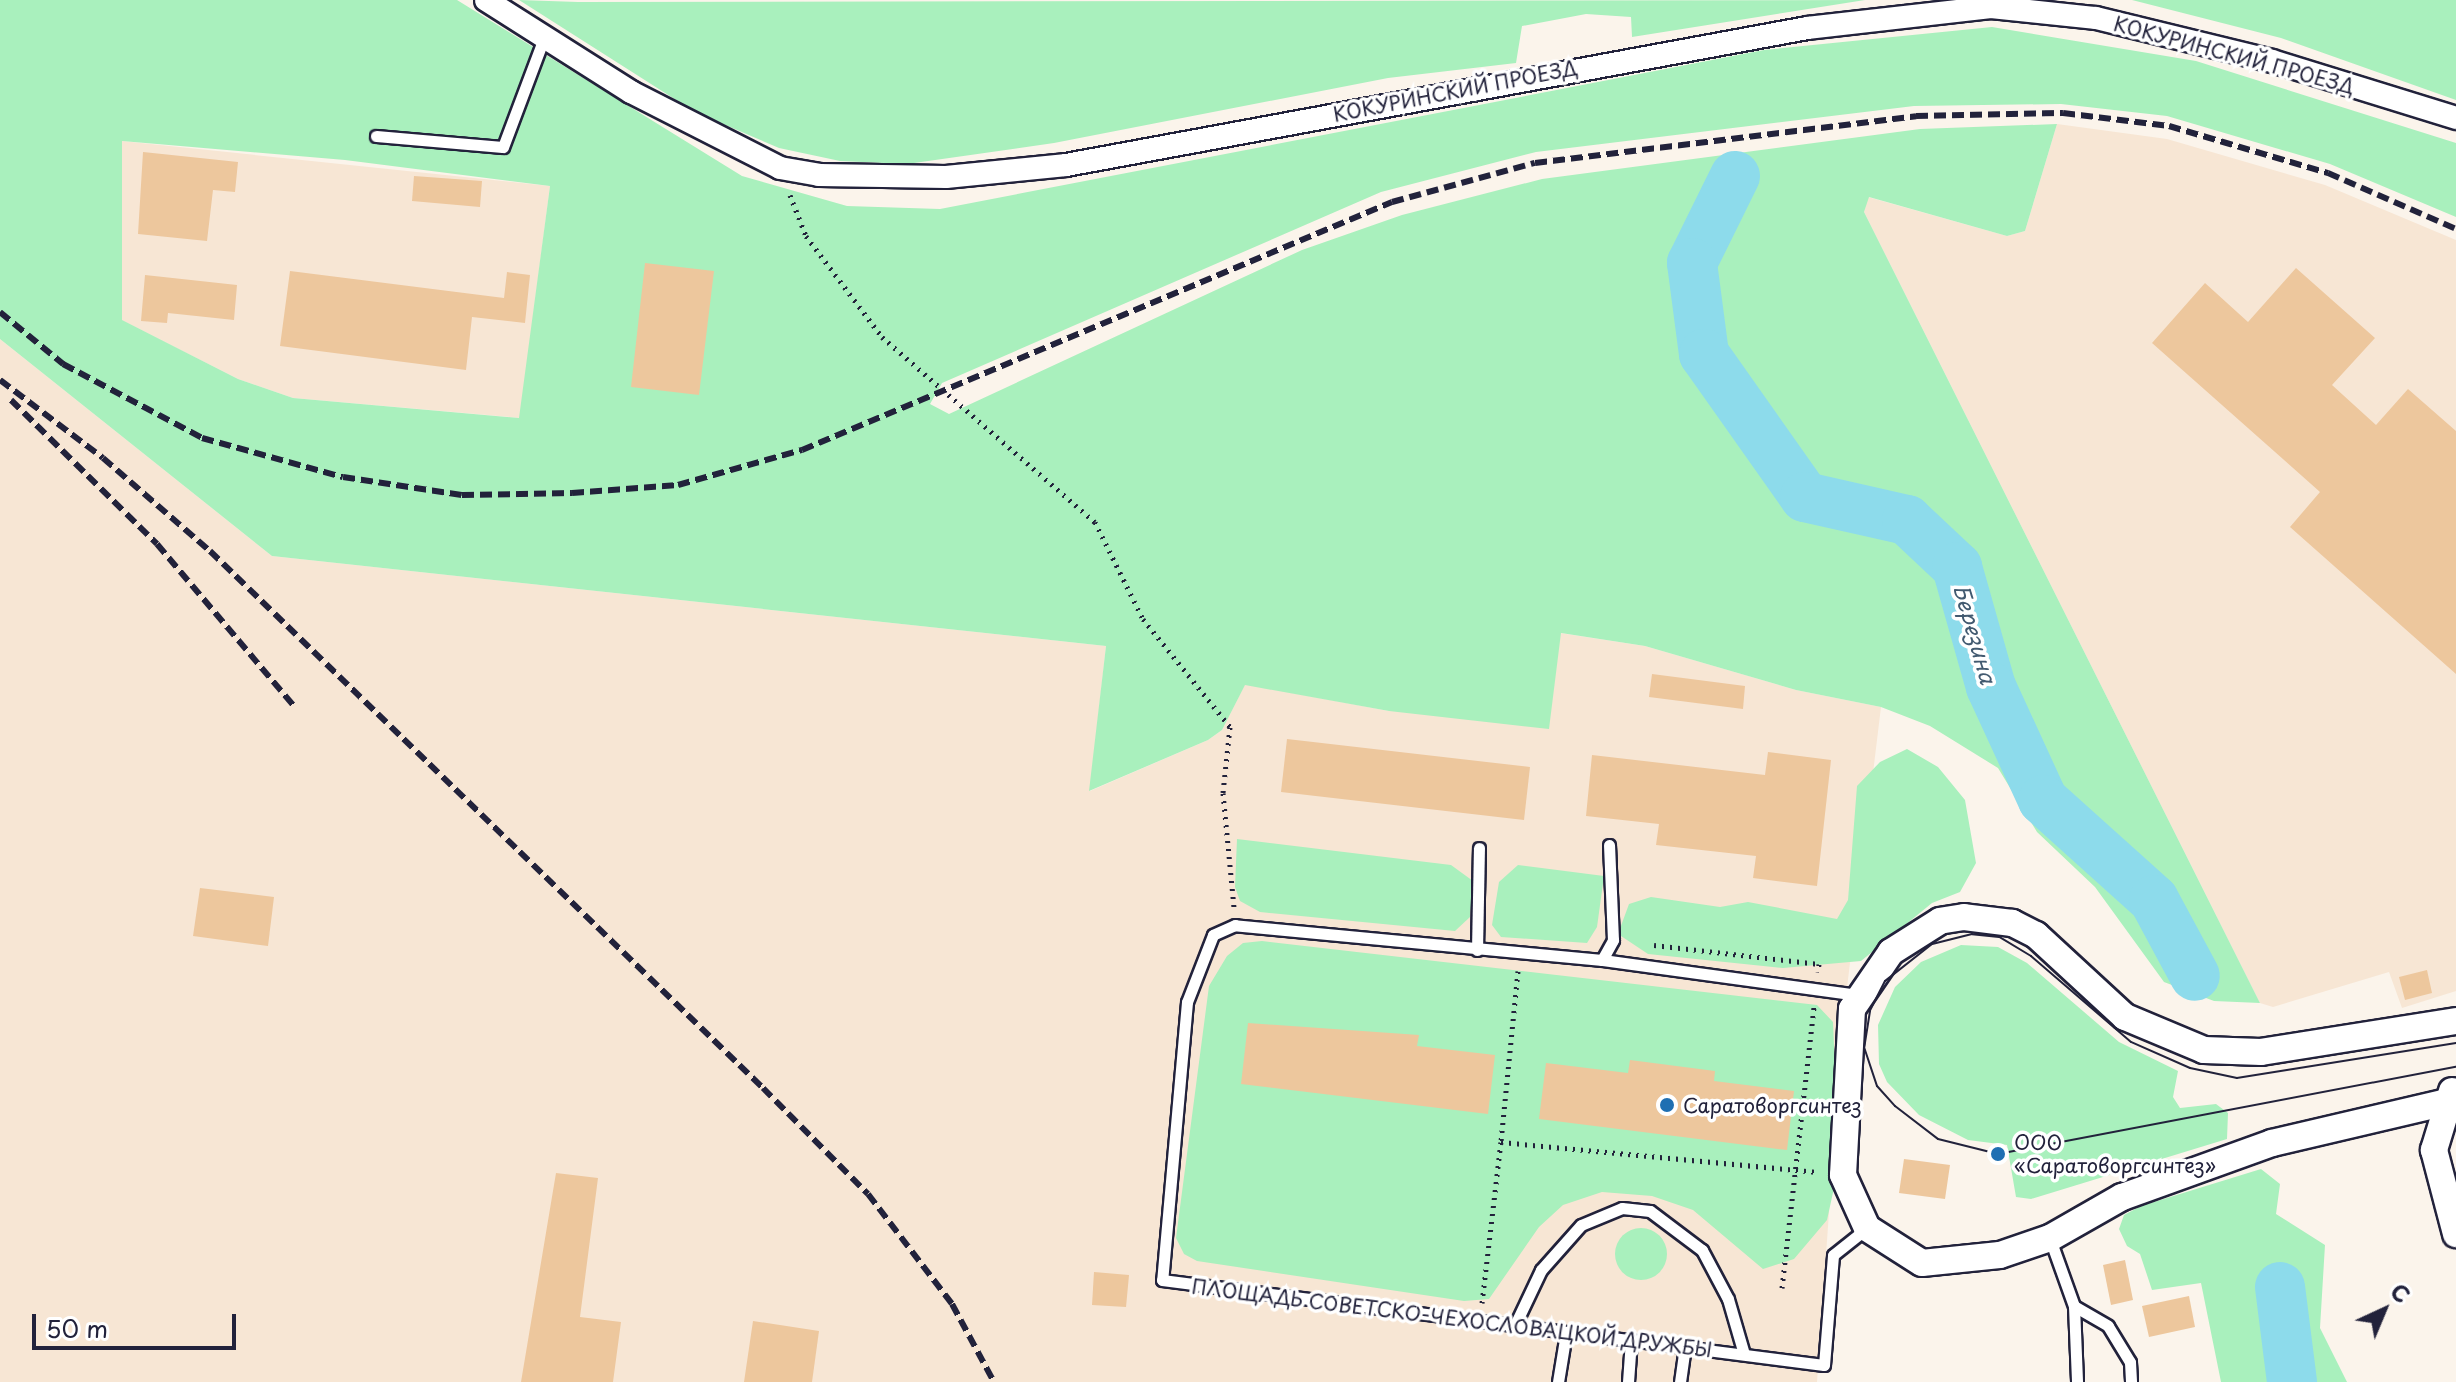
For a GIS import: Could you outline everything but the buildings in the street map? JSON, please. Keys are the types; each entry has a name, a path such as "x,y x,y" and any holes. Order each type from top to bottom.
{"street":[{"name":"КОКУРИНСКИЙ ПРОЕЗД","path":"486,0 631,92 780,168 819,175 946,177 1066,165 1807,28 1991,7 2096,18 2272,61 2456,118"},
{"path":"2453,1096 2272,1143 2122,1197 2050,1238 2000,1255 1922,1263 1867,1228 1843,1175 1845,1077 1858,995 1914,934 1940,921 1975,917 2036,935 2125,1017 2204,1050 2261,1052 2456,1021"},
{"path":"2453,1096 2434,1150 2456,1234"}],"lane":[{"path":"376,136 503,147 544,38"},
{"path":"1602,960 1613,940 1609,845"},
{"path":"1477,950 1479,848"},
{"path":"1235,925 1602,960 1858,995"},
{"name":"ПЛОЩАДЬ СОВЕТСКО-ЧЕХОСЛОВАЦКОЙ ДРУЖБЫ","path":"1235,925 1213,935 1187,1002 1162,1280 1479,1325 1631,1340 1824,1365 1833,1255 1867,1228"},
{"path":"1514,1327 1541,1270 1581,1225 1622,1208 1650,1211 1702,1250 1728,1299 1744,1354"},
{"path":"2050,1238 2074,1306 2077,1382"},
{"path":"2074,1306 2108,1326 2130,1362 2131,1382"},
{"path":"1558,1382 1566,1333"},
{"path":"1628,1382 1631,1340"},
{"path":"1680,1382 1685,1348"}],"path":[{"path":"780,168 806,236 882,337 1095,522 1143,619 1230,727 1223,793 1235,925"},
{"path":"1613,940 1819,964 1782,1288"},
{"path":"1479,1325 1520,953"},
{"path":"1501,1142 1843,1175"}],"shaded area":[{"path":"2057,124 2167,139 2325,185 2456,240 2456,991 2402,1008 2389,972 2273,1007 2260,1003 1864,212 1868,197 2007,236 2025,231"},
{"path":"122,141 550,186 520,418 293,398 238,379 121,320"},
{"name":"Саратоворгсинтез","path":"0,339 272,556 1106,646 1090,791 1208,740 1222,730 1245,684 1389,711 1560,633 1645,646 1796,690 1881,707 1842,1029 1817,1382 0,1382"}],"green space":[{"path":"0,0 457,0 742,176 847,206 940,209 1764,50 1992,27 2196,61 2456,143 2456,217 2330,164 2167,116 2061,104 1914,106 1536,152 1381,192 942,383 930,404 949,414 1302,250 1402,215 1542,179 1920,129 2057,124 2025,231 2007,236 1869,197 1864,212 2260,1003 2214,1001 2164,982 2095,887 2037,832 1998,768 1930,726 1881,707 1796,690 1645,646 1561,633 1549,729 1389,711 1245,685 1222,730 1208,740 1089,791 1106,646 272,556 0,339","holes":["122,141 345,160 550,186 519,418 293,398 238,379 122,320"]},
{"path":"519,0 1865,0 1632,37 1631,17 1586,14 1522,26 1516,63 1388,78 1054,143 907,164 840,161 779,148 695,112"},
{"path":"2132,0 2456,0 2456,100 2281,38"},
{"path":"1907,749 1938,767 1965,800 1976,863 1960,892 1932,903 1861,961 1783,968 1648,954 1618,934 1629,904 1651,897 1720,907 1748,902 1837,919 1848,900 1857,786 1880,762"},
{"path":"1237,839 1451,865 1473,881 1470,917 1455,931 1260,912 1240,901 1235,887"},
{"path":"1518,865 1604,876 1597,927 1587,943 1501,937 1492,925 1499,882"},
{"path":"1262,941 1817,1005 1833,1022 1839,1165 1827,1220 1794,1259 1763,1269 1693,1210 1652,1196 1602,1192 1563,1205 1539,1227 1489,1299 1464,1301 1197,1261 1184,1254 1176,1238 1209,986 1227,956 1243,943"},
{"path":"1961,945 1998,947 2027,963 2119,1042 2178,1071 2173,1097 2180,1108 2216,1104 2228,1113 2227,1139 2031,1199 2016,1197 2007,1145 1968,1140 1919,1115 1887,1082 1879,1064 1878,1025 1895,987 1921,962"},
{"path":"2261,1169 2280,1184 2276,1214 2325,1245 2320,1328 2347,1382 2221,1382 2201,1283 2152,1290 2140,1254 2127,1246 2119,1229 2124,1215 2141,1206"},
{"path":"1641,1228 1660,1235 1667,1254 1660,1273 1641,1280 1622,1273 1615,1254 1622,1235"}],"waterway":[{"name":"Березина","path":"1735,176 1692,263 1704,354 1805,497 1907,520 1957,567 1991,687 2043,800 2154,900 2195,976"},
{"name":"Березина","path":"2280,1287 2292,1382"}],"tram line":[{"path":"2456,1043 2237,1078 2190,1068 2131,1042 2031,956 1999,937 1972,934 1932,944 1885,981 1870,1011 1864,1047 1877,1086 1895,1106 1938,1139 1998,1154 2456,1067"}],"railway":[{"path":"0,312 63,364 202,438 343,477 462,495 572,493 678,485 802,450 1392,202 1535,163 1916,116 2063,113 2169,126 2328,173 2456,229"},
{"path":"0,380 103,458 210,551 763,1088 868,1194 952,1304 994,1382"},
{"path":"11,400 157,544 294,706"}],"place":[{"name":"Саратоворгсинтез","path":"1667,1105"},
{"name":"ООО «Саратоворгсинтез»","path":"1998,1154"}]}
